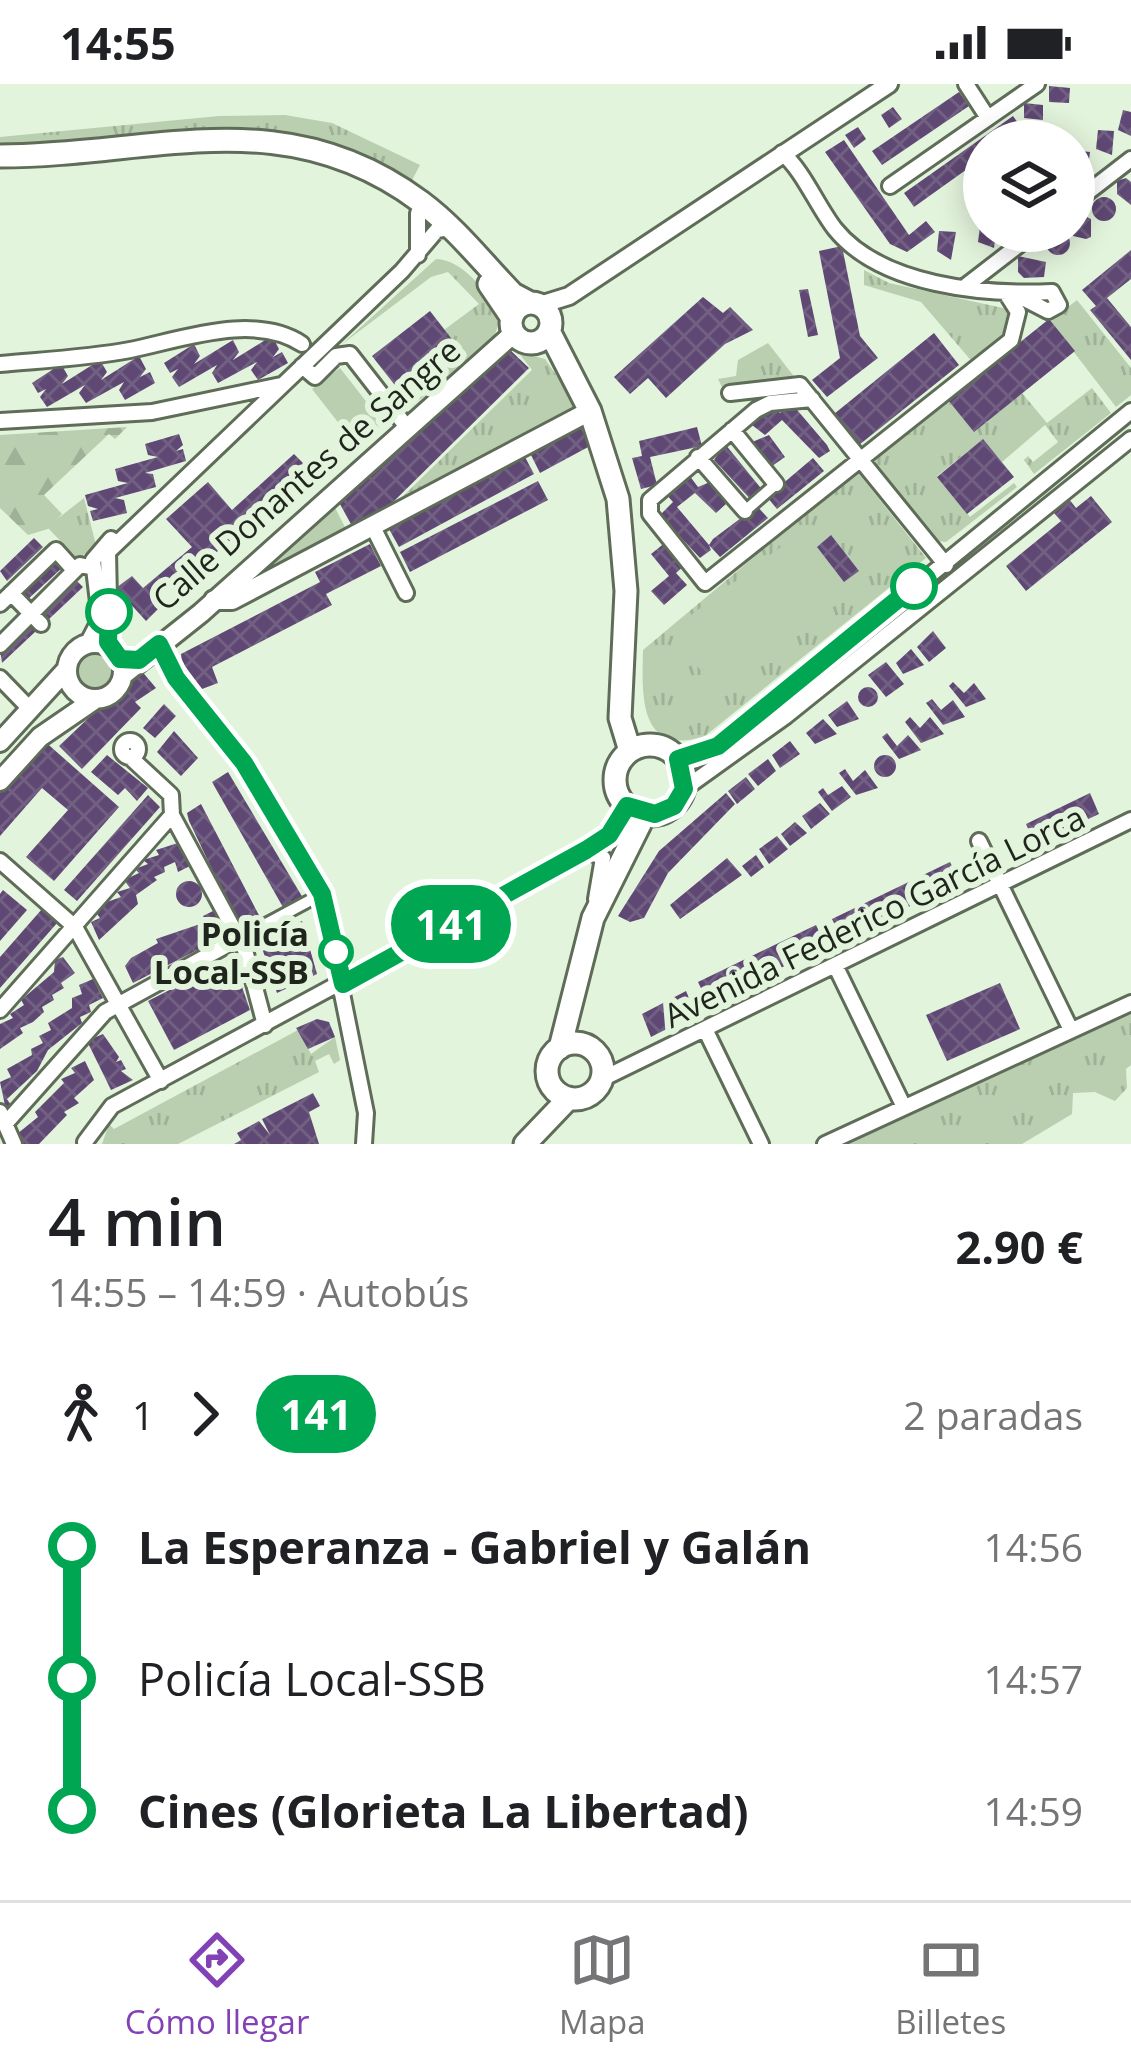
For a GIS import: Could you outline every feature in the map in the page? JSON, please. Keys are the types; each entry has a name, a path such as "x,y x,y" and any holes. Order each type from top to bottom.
{"main road":[{"path":"0,156 217,136 275,142 371,170 441,240 507,288 541,321 590,411 618,499 626,591 620,718 640,748 678,759 684,789 665,812 636,810"},
{"path":"0,167 244,147 328,164 418,213 513,326"},
{"path":"513,326 541,321"},
{"path":"513,326 541,321"},
{"name":"Calle Donantes de Sangre","path":"123,661 159,644 214,600 513,326"},
{"path":"214,600 232,600 590,411"},
{"path":"0,742 66,670 72,655 87,644 123,661 116,690 40,737 0,781"},
{"path":"66,670 77,694 94,700"},
{"path":"636,810 615,778 640,748"},
{"path":"569,1046 568,1017 593,918 636,810"},
{"path":"569,1046 590,1047 602,1071 585,1097 560,1092 548,1066 569,1046"},
{"path":"532,1137 560,1092"}],"street":[{"path":"789,164 799,142 889,84"},
{"path":"966,84 988,118"},
{"path":"890,186 1037,84"},
{"path":"1095,186 1131,159"},
{"path":"541,321 569,296 760,167 789,164"},
{"path":"789,164 858,254 891,270 1011,293 1018,313 1011,340 705,584 650,514 650,500 770,403 812,399"},
{"path":"87,644 100,624 94,568 97,550 135,523 441,240 418,213"},
{"path":"967,285 1010,252"},
{"path":"0,364 131,350 178,336 265,331 302,344 329,342"},
{"path":"302,344 302,366 315,377 336,356 350,354 406,426"},
{"path":"730,393 800,385 956,578"},
{"path":"0,422 152,412 280,386"},
{"path":"247,392 255,397 254,412"},
{"path":"220,399 254,412"},
{"path":"236,407 237,429"},
{"path":"678,759 728,738 1131,411"},
{"path":"698,457 745,511 776,484 732,430"},
{"path":"684,789 786,716 1131,439"},
{"path":"135,523 106,560 123,661 176,678"},
{"path":"372,524 406,593"},
{"path":"35,619 5,598 56,550 74,570"},
{"path":"0,646 35,619 74,570 86,562 94,568"},
{"path":"159,644 176,678 244,763 322,894 366,1113 364,1144"},
{"path":"0,678 30,709"},
{"path":"130,758 171,795 172,815 238,939 265,1025"},
{"path":"66,1144 87,1143 112,1106 586,850 636,810"},
{"path":"0,1010 172,815"},
{"name":"Avenida Federico García Lorca","path":"602,1071 705,1029 1131,820"},
{"path":"979,841 1071,1030"},
{"path":"586,850 603,858 593,918"},
{"path":"0,861 75,926 160,1081"},
{"path":"14,1144 3,1118 118,1001 322,894"},
{"path":"836,965 903,1105"},
{"path":"825,1144 1131,1003"},
{"path":"705,1029 761,1144"}],"green space":[{"path":"285,115 332,123 420,165 411,182 355,152 304,136 255,129 0,146 0,137 219,116"},
{"path":"436,259 457,265 476,282 499,323 493,340 410,408 401,393 457,347 444,330 479,304 448,272 431,277 341,345"},
{"path":"864,270 889,283 1012,310 1008,330 974,364 921,302 864,285"},
{"path":"1077,300 1131,368 1131,395 1116,407 1050,321"},
{"path":"768,343 796,379 723,389 718,379 736,376 738,360"},
{"path":"518,352 545,359 578,406 392,507 532,370"},
{"path":"340,368 383,423 355,444 312,389"},
{"path":"1092,388 1111,413 1034,474 1024,460 1028,456 1033,462 1058,442 1045,425 1002,462 982,440 937,476 970,517 1014,483 1017,487 946,542 938,541 870,462 948,400 974,431 1022,393 1047,423"},
{"path":"127,427 115,439 109,434 44,495 62,514 48,529 28,535 0,508 0,435"},
{"path":"857,471 926,558 705,736 683,740 667,738 656,730 645,702 643,650"},
{"path":"84,498 96,545 78,559 47,527"},
{"path":"331,500 346,529 235,589"},
{"path":"791,539 840,602 719,694 670,631"},
{"path":"95,649 111,655 117,671 111,687 95,693 79,687 73,671 79,655"},
{"path":"1131,1003 1127,1088 1115,1101 1095,1092 1073,1093 1072,1114 1022,1144 825,1144"},
{"path":"298,1030 311,1054 335,1037 340,1060 334,1064 329,1054 315,1061 319,1072 178,1144 102,1144 109,1124 114,1129"}],"building":[{"path":"1049,86 1070,88 1069,103 1049,102"},
{"path":"959,92 969,106 882,165 872,151"},
{"path":"1024,103 1043,105 1043,120 1024,118"},
{"path":"893,107 902,119 889,128 881,115"},
{"path":"1123,110 1131,112 1131,136 1118,130"},
{"path":"858,127 866,139 854,148 845,135"},
{"path":"1098,130 1114,131 1112,155 1096,149"},
{"path":"844,140 909,235 926,221 935,232 907,252 890,244 825,152"},
{"path":"963,151 963,172 914,207 904,193"},
{"path":"1126,178 1131,182 1131,205 1117,194 1117,181"},
{"path":"1104,197 1116,209 1112,217 1104,221 1096,217 1096,201"},
{"path":"939,231 956,232 951,260 937,251"},
{"path":"842,246 860,336 878,358 827,397 812,380 840,358 819,251"},
{"path":"1131,250 1131,279 1107,298 1131,327 1131,360 1090,310 1096,306 1082,290"},
{"path":"1018,256 1046,262 1044,277 1024,278 1018,272"},
{"path":"808,289 818,335 808,337 799,290"},
{"path":"703,297 723,313 730,307 753,330 725,344 666,398 648,378 630,394 614,377"},
{"path":"430,311 458,347 401,393 372,356"},
{"path":"1049,319 1075,351 974,432 948,400"},
{"path":"934,333 959,365 859,445 834,414"},
{"path":"272,336 279,349 273,357 282,352 288,363 258,380 251,370 257,362 218,383 212,373 217,365 179,387 172,377 178,369 170,373 164,363 194,344 200,356 194,364 233,340 239,352 233,360"},
{"path":"509,349 529,368 388,507 352,526 335,495"},
{"path":"139,356 146,369 140,377 150,372 155,383 125,400 119,390 124,382 86,403 79,393 85,385 47,407 40,397 46,389 38,393 32,383 61,364 68,376 62,384 100,360 107,372 101,380"},
{"path":"792,404 830,451 819,458 782,420 765,435 752,425 775,407 780,413"},
{"path":"697,427 702,446 650,457 657,485 641,489 632,458 642,456 639,441"},
{"path":"581,428 590,446 540,473 530,453"},
{"path":"179,434 183,445 176,451 183,449 186,461 145,473 153,474 156,487 115,498 124,500 127,513 93,521 90,511 98,509 88,506 85,495 128,483 118,481 115,469 158,457 148,455 145,444"},
{"path":"769,435 785,457 772,466 750,443"},
{"path":"983,439 1014,477 967,514 937,477"},
{"path":"725,444 764,492 753,502 714,460"},
{"path":"294,454 311,471 204,563 201,558 195,563 200,570 186,583 179,575 153,599 160,607 146,621 116,588 132,576 143,588 192,547 166,519 208,482 232,510"},
{"path":"525,457 534,474 399,547 389,529"},
{"path":"813,458 824,471 777,509 767,497"},
{"path":"689,475 698,487 710,482 726,504 716,513 695,493 677,507 709,545 711,550 700,558 660,515 673,502 665,493"},
{"path":"538,481 548,500 410,572 400,552"},
{"path":"1091,496 1112,522 1026,591 1006,566 1061,521 1053,512 1069,499 1076,508"},
{"path":"757,506 768,518 720,557 709,545 713,539"},
{"path":"831,535 859,571 844,582 817,547"},
{"path":"34,538 43,547 7,581 0,571"},
{"path":"666,542 685,565 676,573 687,585 664,605 651,591 669,576 651,554"},
{"path":"370,544 381,566 326,594 332,605 212,667 218,683 202,689 182,662 181,654 320,582 315,572"},
{"path":"54,559 62,568 26,601 19,593"},
{"path":"74,578 83,587 47,621 39,613"},
{"path":"28,621 36,631 2,663 0,649"},
{"path":"933,631 946,648 929,662 917,647"},
{"path":"911,649 924,665 903,674 896,663"},
{"path":"886,662 904,684 886,697 868,675"},
{"path":"140,669 156,688 135,702 141,708 82,769 59,746"},
{"path":"953,682 964,693 974,683 986,699 966,707 949,686"},
{"path":"868,687 878,697 868,707 858,697"},
{"path":"932,699 941,710 953,700 965,717 943,725 926,703"},
{"path":"847,701 859,719 837,727 828,715"},
{"path":"164,704 176,716 155,738 143,728"},
{"path":"910,717 920,728 930,717 944,734 921,743 905,722"},
{"path":"823,719 837,734 815,744 806,733"},
{"path":"174,731 198,758 181,776 157,752"},
{"path":"887,733 897,746 908,735 921,750 899,759 882,737"},
{"path":"42,739 119,807 54,881 26,857 68,810 42,788 0,836 0,787"},
{"path":"790,741 800,754 780,768 772,755"},
{"path":"107,755 148,788 137,801 125,788 118,795 91,772"},
{"path":"885,755 896,766 885,777 874,766"},
{"path":"768,759 776,771 758,786 748,774"},
{"path":"845,769 853,781 865,770 878,788 856,795 839,773"},
{"path":"228,772 303,898 284,909 212,782"},
{"path":"746,777 755,789 737,804 728,791"},
{"path":"842,786 851,797 832,811 818,792 823,788 828,795"},
{"path":"726,793 735,804 668,873 644,918 630,922 618,916 659,851"},
{"path":"1090,793 1099,814 1035,844 1026,824"},
{"path":"148,795 160,807 77,901 64,890"},
{"path":"820,803 830,814 811,829 802,816"},
{"path":"201,804 262,921 242,932 189,821 187,813"},
{"path":"795,822 807,833 790,846 781,834"},
{"path":"777,836 788,849 769,864 759,849"},
{"path":"181,842 192,865 178,872 175,862 164,867 165,872 154,877 157,880 136,895 138,904 99,940 91,922 100,918 97,914 107,902 121,897 117,892 130,888 124,880 148,864 143,860 159,855 156,850"},
{"path":"756,855 764,867 751,877 742,866"},
{"path":"727,858 742,875 680,919 670,905"},
{"path":"950,862 960,882 842,939 832,919"},
{"path":"189,881 202,894 189,907 176,894"},
{"path":"3,890 27,910 0,941 0,894"},
{"path":"42,909 58,922 0,988 0,957"},
{"path":"215,910 222,923 210,937 213,942 133,983 125,966 131,958 158,943 156,939 206,922 203,916"},
{"path":"302,921 317,974 277,993 260,942"},
{"path":"816,925 826,946 708,1003 698,982"},
{"path":"63,957 75,973 61,983 64,988 42,1007 44,1012 0,1049 0,1024 13,1018 10,1014 24,1005 21,1000 54,972 55,960"},
{"path":"232,958 250,1010 174,1050 148,1001"},
{"path":"93,979 103,998 89,1005 91,1012 80,1017 82,1023 48,1050 37,1071 7,1099 11,1105 6,1110 0,1082 11,1077 7,1069 32,1055 31,1049 43,1043 39,1036 51,1030 48,1023 72,1008 72,998 82,994 79,985"},
{"path":"1000,983 1020,1029 947,1061 926,1015"},
{"path":"686,991 696,1014 651,1037 642,1014"},
{"path":"317,1019 329,1022 335,1037 308,1049 296,1028"},
{"path":"103,1034 119,1057 116,1062 121,1060 126,1069 121,1071 133,1080 111,1090 87,1041"},
{"path":"85,1061 94,1080 74,1098 79,1103 64,1112 67,1115 39,1144 23,1144 17,1134 38,1117 35,1112 64,1083 61,1079 75,1073 71,1068"},
{"path":"313,1093 320,1106 309,1112 319,1144 234,1144 241,1140 237,1133 259,1121 270,1135 262,1119"}],"bus line":[{"name":"141","path":"109,612 110,648 129,661 139,660 159,644 176,678 244,763 322,894 343,984 586,850 609,835 627,806 655,814 674,806 685,778 678,759 718,746 914,586"}],"place":[{"name":"Policía Local-SSB","path":"336,952"}]}
